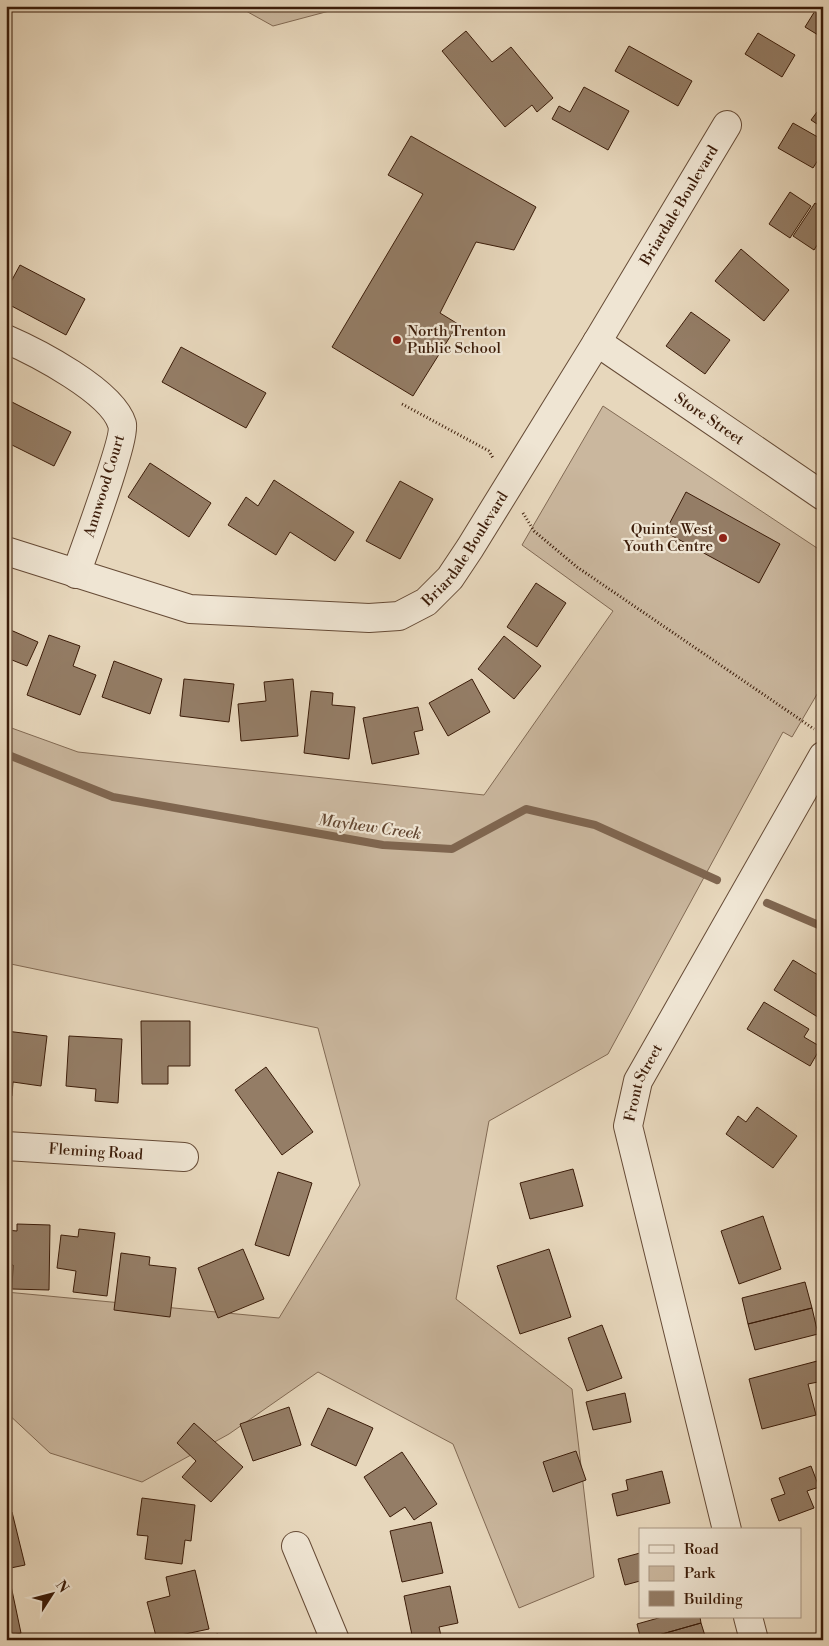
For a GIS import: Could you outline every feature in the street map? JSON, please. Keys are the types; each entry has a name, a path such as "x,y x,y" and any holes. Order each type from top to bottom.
{"street":[{"name":"Briardale Boulevard","path":"6,551 190,609 368,618 399,616 426,602 450,578 597,342 728,125"},
{"name":"Annwood Court","path":"6,339 66,370 94,391 117,412 122,426 117,452 76,574"},
{"name":"Store Street","path":"597,342 823,496"},
{"name":"Front Street","path":"727,1528 628,1126 638,1080 823,756"},
{"name":"Fleming Road","path":"6,1146 184,1157"},
{"path":"296,1546 335,1640"},
{"path":"748,1618 754,1640"}],"path":[{"path":"402,404 489,451"},
{"path":"522,511 534,531 577,568 814,729"}],"green space":[{"path":"237,6 348,6 273,26"},
{"path":"603,406 823,552 823,684 792,737 783,732 608,1054 489,1121 456,1299 572,1389 594,1577 519,1608 453,1444 318,1372 229,1434 142,1482 50,1453 6,1412 6,1292 279,1318 360,1185 318,1028 6,963 6,726 78,752 484,795 613,611 522,545"}],"building":[{"path":"818,6 823,6 823,38 805,27"},
{"path":"466,31 492,62 511,47 553,98 537,112 532,105 505,127 442,51"},
{"path":"758,33 795,55 782,77 745,54"},
{"path":"629,46 692,81 678,106 615,71"},
{"path":"584,87 629,111 608,150 552,119 559,106 570,112"},
{"path":"823,104 823,128 811,120"},
{"path":"793,123 823,140 823,152 813,168 778,148"},
{"path":"411,136 536,207 514,250 476,242 440,313 458,324 413,396 332,347 423,194 388,175"},
{"path":"790,192 811,206 790,238 769,224"},
{"path":"815,203 823,208 823,236 814,250 793,236"},
{"path":"741,249 789,290 764,321 715,281"},
{"path":"20,265 85,299 66,335 6,303 6,291"},
{"path":"691,312 730,340 705,374 666,346"},
{"path":"181,347 266,393 246,428 162,382"},
{"path":"6,399 71,432 54,466 6,442"},
{"path":"150,463 211,503 189,537 128,497"},
{"path":"274,480 354,532 335,561 290,532 276,555 228,525 246,497 258,506"},
{"path":"400,481 433,499 400,559 366,541"},
{"name":"Quinte West Youth Centre","path":"686,492 780,544 759,583 665,532"},
{"path":"536,583 566,603 537,647 507,627"},
{"path":"6,628 38,642 27,666 6,659"},
{"path":"49,635 80,646 73,666 96,675 80,715 27,695"},
{"path":"504,636 541,666 514,699 478,669"},
{"path":"114,661 162,679 150,714 102,697"},
{"path":"184,679 234,684 229,722 180,716"},
{"path":"293,679 298,736 241,741 238,704 266,701 264,682"},
{"path":"472,679 490,712 448,736 429,703"},
{"path":"311,691 333,693 332,705 355,707 349,759 304,753"},
{"path":"418,707 423,730 414,732 419,754 372,764 363,718"},
{"path":"793,960 823,978 823,1017 821,1019 774,990"},
{"path":"764,1002 809,1029 804,1037 821,1047 810,1066 747,1029"},
{"path":"141,1021 190,1021 190,1066 168,1066 168,1084 142,1084"},
{"path":"6,1031 47,1036 41,1086 13,1082 12,1096 6,1096"},
{"path":"69,1036 122,1039 118,1103 95,1101 96,1089 66,1086"},
{"path":"266,1067 313,1132 282,1155 235,1090"},
{"path":"757,1107 797,1136 773,1168 726,1134 738,1116 746,1122"},
{"path":"573,1169 583,1206 530,1219 520,1183"},
{"path":"278,1172 312,1183 289,1256 255,1245"},
{"path":"763,1216 781,1269 739,1284 721,1231"},
{"path":"17,1224 50,1225 49,1290 12,1289 13,1265 6,1265 6,1230 17,1231"},
{"path":"79,1229 115,1233 107,1296 73,1292 76,1271 57,1268 61,1235 78,1237"},
{"path":"243,1249 264,1299 218,1318 198,1268"},
{"path":"549,1249 571,1317 520,1334 497,1266"},
{"path":"121,1253 150,1257 149,1265 176,1268 170,1317 114,1310"},
{"path":"805,1282 812,1308 748,1324 742,1298"},
{"path":"812,1308 818,1334 755,1350 748,1324"},
{"path":"602,1325 622,1378 587,1391 568,1338"},
{"path":"821,1360 823,1381 808,1384 816,1415 762,1429 749,1379"},
{"path":"625,1393 631,1422 593,1430 586,1402"},
{"path":"289,1407 301,1445 253,1461 240,1424"},
{"path":"328,1408 373,1428 356,1466 311,1445"},
{"path":"194,1423 243,1467 211,1502 182,1477 196,1461 177,1443"},
{"path":"576,1451 586,1480 553,1492 543,1462"},
{"path":"402,1452 437,1504 414,1520 405,1507 390,1517 364,1477"},
{"path":"811,1466 819,1487 807,1491 814,1508 779,1521 771,1499 785,1494 779,1478"},
{"path":"662,1471 670,1503 617,1516 612,1494 628,1490 626,1480"},
{"path":"142,1498 195,1505 191,1541 185,1540 182,1564 145,1559 148,1536 137,1535"},
{"path":"12,1512 25,1565 6,1569 6,1513"},
{"path":"431,1522 443,1573 402,1582 390,1531"},
{"path":"639,1553 639,1581 625,1585 618,1559"},
{"path":"195,1570 209,1629 157,1640 147,1602 170,1596 166,1577"},
{"path":"10,1581 21,1633 6,1637 6,1582"},
{"path":"450,1586 458,1623 439,1627 442,1640 413,1640 404,1596"},
{"path":"658,1618 700,1618 701,1623 641,1640 637,1624"},
{"path":"701,1623 706,1639 641,1640"},
{"path":"218,1634 219,1640 187,1640"}],"waterway":[{"name":"Mayhew Creek","path":"6,754 113,797 383,845 452,849 526,809 595,825 717,880"},
{"name":"Mayhew Creek","path":"767,903 823,926"}],"place":[{"name":"North Trenton Public School","path":"397,340"},
{"name":"Quinte West Youth Centre","path":"723,538"}]}
